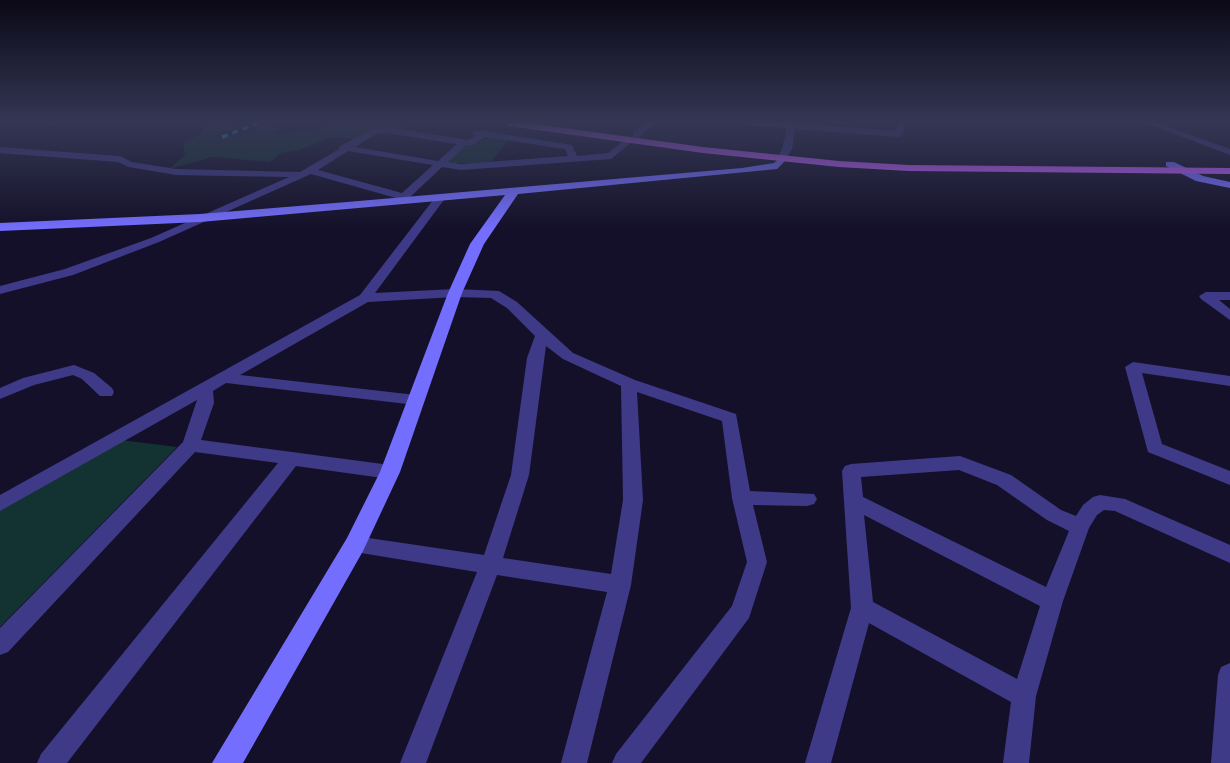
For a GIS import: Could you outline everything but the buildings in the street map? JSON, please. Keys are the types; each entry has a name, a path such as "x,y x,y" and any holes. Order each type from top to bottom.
{"main road":[{"path":"801,159 909,168 1230,165"},
{"path":"1175,167 1230,171"}],"street":[{"path":"115,159 176,172 307,172 401,199"},
{"path":"0,290 69,272 117,255 307,172 327,159"},
{"path":"403,159 461,167 580,159"},
{"path":"401,199 446,159"},
{"path":"0,227 200,218 742,171 776,166 782,159"},
{"path":"1175,167 1200,179 1230,185"},
{"path":"227,763 355,544 390,472 455,293 477,244 515,190"},
{"path":"0,504 365,298 441,197"},
{"path":"365,298 455,293 495,294 512,305 568,356 629,384 730,418 742,498 757,562 741,611 625,763"},
{"path":"1230,296 1206,296 1230,316"},
{"path":"413,763 491,564 520,475 535,358 542,335"},
{"path":"1230,381 1133,367 1154,448 1230,478"},
{"path":"0,394 29,381 74,370 88,376 106,392"},
{"path":"213,382 416,400"},
{"path":"0,644 191,445 213,382"},
{"path":"574,763 620,585 633,500 629,384"},
{"path":"191,445 390,472"},
{"path":"50,763 292,458"},
{"path":"818,763 862,608 851,471 960,463 1004,481 1054,515 1080,527"},
{"path":"742,498 807,499"},
{"path":"852,500 1052,601"},
{"path":"1016,763 1024,696 1052,601 1080,527 1090,510 1100,502 1118,504 1230,554"},
{"path":"355,544 620,585"},
{"path":"862,608 1024,696"},
{"path":"1224,763 1230,675"}],"green space":[{"path":"181,159 207,159 169,169"},
{"path":"231,159 274,159 270,162"},
{"path":"448,159 493,159 490,163 443,163"},
{"path":"120,440 177,447 0,627 0,510"}]}
